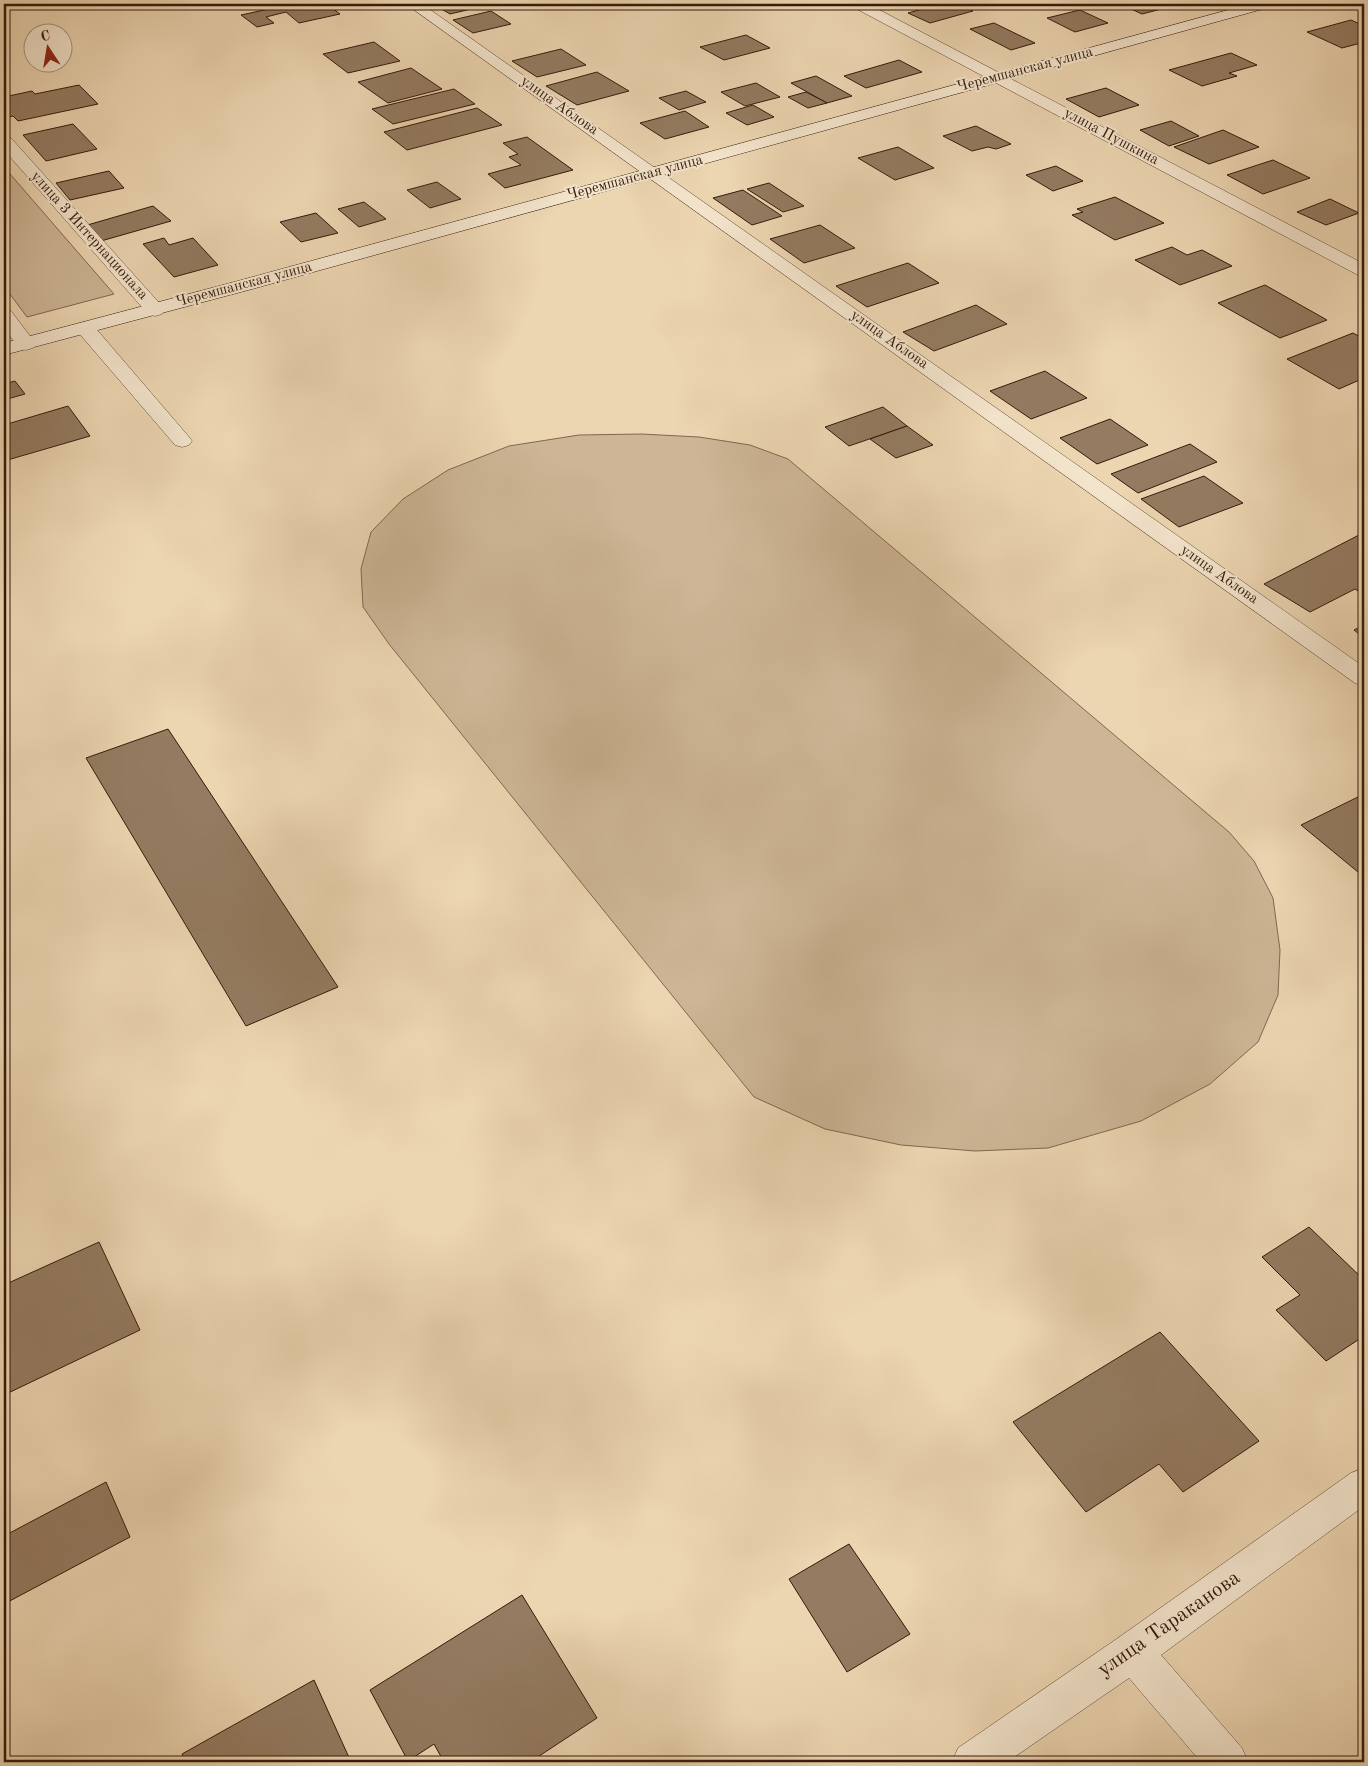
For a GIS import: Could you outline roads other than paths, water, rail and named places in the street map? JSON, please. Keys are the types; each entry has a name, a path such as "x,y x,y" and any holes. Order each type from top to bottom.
{"street":[{"name":"улица Аблова","path":"414,4 1364,678"},
{"name":"улица Пушкина","path":"858,4 1364,271"},
{"name":"Черемшанская улица","path":"4,349 155,310 1265,4"},
{"name":"улица 3 Интернационала","path":"4,140 155,310"},
{"path":"4,315 26,344"},
{"path":"85,328 182,441"},
{"name":"улица Тараканова","path":"972,1762 1132,1652 1364,1485"},
{"path":"1132,1652 1228,1762"}]}
